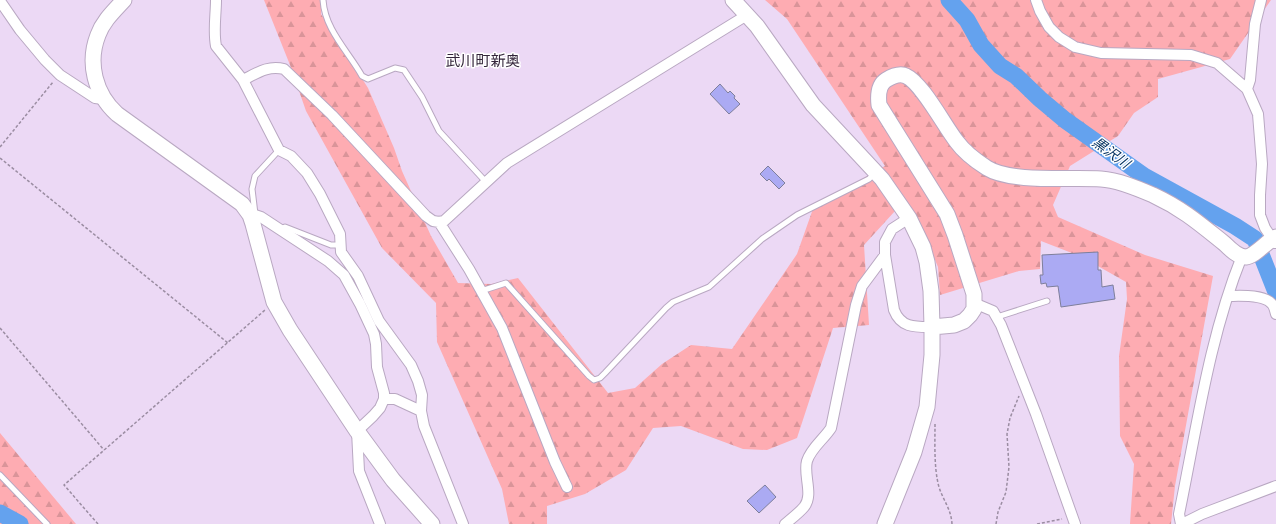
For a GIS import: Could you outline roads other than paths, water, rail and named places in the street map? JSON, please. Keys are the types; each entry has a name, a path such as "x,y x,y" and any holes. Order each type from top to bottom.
{"street":[{"path":"124,0 109,16 98,34 95,46 94,70 98,89 108,106 242,204 252,215 279,229 328,261 344,275 360,304 374,334 377,367 384,393 384,399 380,408 357,431 359,471 380,524"},
{"path":"216,0 216,46 243,80 279,150 291,156 307,173 320,194 340,234 341,252 358,276 379,321 411,365 418,381 422,396 424,426 463,524"},
{"path":"733,0 768,41 785,68 813,105 892,191 918,234 927,262 931,291 932,327 932,355 927,407 914,452 885,524"},
{"path":"1036,0 1049,27 1075,47 1101,54 1191,55 1217,63 1247,89 1258,114 1262,164 1260,215 1265,228 1273,241 1247,255 1231,286 1215,337 1210,360 1179,514 1181,524 1202,514 1276,486"},
{"path":"1247,89 1250,80 1255,24 1261,0"},
{"path":"0,1 20,30 45,60 60,75 95,98 103,99"},
{"path":"243,80 270,68 277,67 284,69 332,116 426,216 433,221 438,222 449,217 507,164 747,15"},
{"path":"909,218 892,229 886,242 885,255 894,310 897,317 906,324 916,327 954,325 964,321 974,309 974,294 947,214 879,105 878,98 880,88 884,81 904,75 917,84 958,144 971,157 988,169 1019,177 1103,179 1137,188 1170,203 1190,215 1232,250 1247,255"},
{"path":"252,215 274,302 290,330 357,431 392,480 432,524"},
{"path":"438,222 469,269 502,328 555,462 567,486"},
{"path":"785,524 805,506 808,493 806,468 808,460 812,452 826,437 831,428 856,305 862,286 885,255"},
{"path":"1228,296 1253,296 1264,299 1274,306 1276,314"},
{"path":"974,303 993,311 1002,325 1074,521"},
{"path":"384,399 395,399 422,411"}],"lane":[{"path":"323,0 332,31 362,76 368,79 395,68 404,70 422,97 439,131 486,182"},
{"path":"252,215 252,189 255,176 279,150"},
{"path":"481,291 506,283 594,380 600,378 606,373 673,302 708,287 762,239 797,215 870,178 876,172"},
{"path":"279,229 285,227 331,245 340,245"},
{"path":"997,317 1047,301"},
{"path":"0,475 47,524"}],"waterway":[{"name":"黒沢川","path":"949,0 967,20 981,45 1000,66 1016,76 1065,120 1144,176 1235,226 1255,239 1276,292"},
{"path":"0,513 20,524"}],"district":[{"name":"武川町新奥","path":"483,61"}]}
